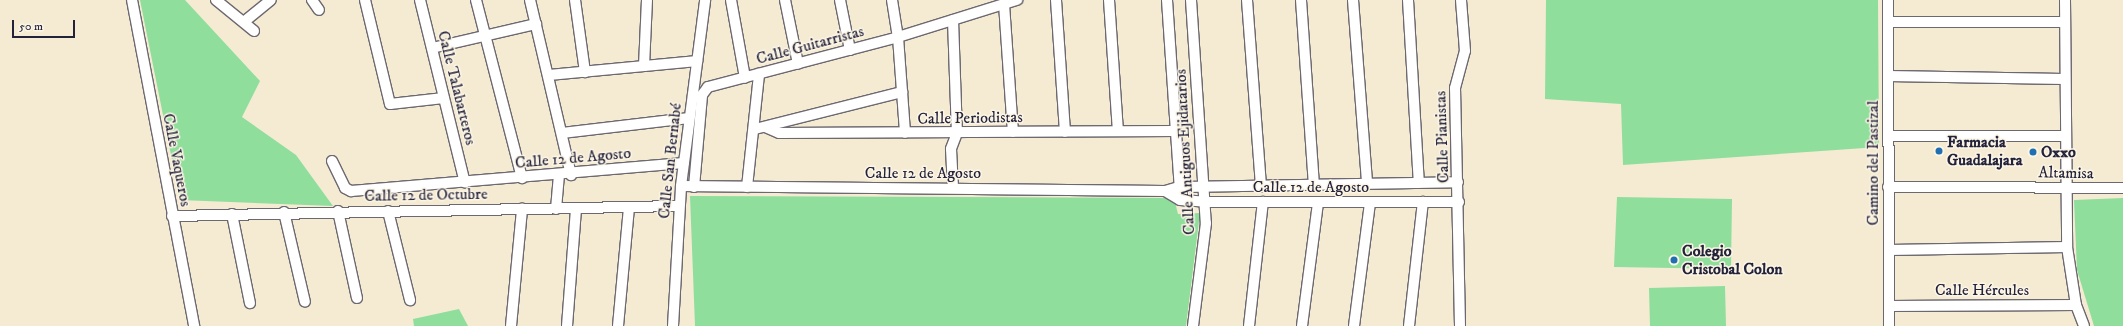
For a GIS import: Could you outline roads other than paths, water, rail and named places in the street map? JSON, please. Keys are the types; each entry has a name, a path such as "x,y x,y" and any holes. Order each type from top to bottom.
{"street":[{"name":"Calle Vaqueros","path":"132,0 194,326"},
{"path":"216,0 245,21 254,31"},
{"path":"245,21 271,0"},
{"path":"312,0 319,10"},
{"path":"365,0 390,104 444,98"},
{"name":"Calle Talabarteros","path":"420,0 465,184"},
{"path":"476,0 522,178"},
{"path":"530,0 549,75 571,175"},
{"path":"575,0 585,72"},
{"path":"640,0 644,22"},
{"path":"644,66 644,22 647,0"},
{"name":"Calle San Bernabé","path":"673,326 679,206 705,0"},
{"path":"731,0 745,78"},
{"path":"785,0 798,64"},
{"path":"840,0 850,50"},
{"path":"892,0 898,37 905,133"},
{"name":"Calle Guitarristas","path":"694,187 704,91 713,84 745,78 898,37 1017,0"},
{"path":"1056,0 1066,132"},
{"path":"1109,0 1118,131"},
{"name":"Calle Antiguos Ejidatarios","path":"1167,0 1180,200"},
{"name":"Calle Antiguos Ejidatarios","path":"1191,0 1206,202 1206,228 1193,326"},
{"path":"1247,0 1261,186"},
{"path":"1301,0 1314,185"},
{"path":"1353,0 1366,184"},
{"path":"1408,0 1420,183"},
{"name":"Calle Pianistas","path":"1460,326 1459,202 1455,82 1465,51 1461,0"},
{"name":"Camino del Pastizal","path":"1888,0 1889,326"},
{"path":"2065,0 2064,136 2067,247 2076,305 2084,326"},
{"path":"1004,4 1013,132"},
{"path":"953,20 958,133 952,149 953,188"},
{"path":"1888,22 2064,22"},
{"path":"432,48 536,24"},
{"path":"549,75 697,61"},
{"path":"748,187 760,128 759,74"},
{"path":"1888,76 2064,79"},
{"path":"760,128 902,92"},
{"path":"562,133 689,118"},
{"name":"Calle Periodistas","path":"760,128 779,133 1176,131"},
{"path":"1889,136 2064,136"},
{"name":"Calle 12 de Agosto","path":"332,161 346,188 351,191 465,184 684,163"},
{"path":"556,209 559,175"},
{"name":"Calle 12 de Agosto","path":"681,186 1165,191 1180,187 1458,182"},
{"name":"Altamisa","path":"1888,187 2123,188"},
{"name":"Calle 12 de Agosto","path":"1165,191 1180,200 1206,202 1459,202"},
{"path":"1249,326 1263,202"},
{"path":"1302,326 1318,202"},
{"path":"1354,326 1370,202"},
{"path":"1409,326 1423,202"},
{"name":"Calle 12 de Octubre","path":"172,216 284,212 576,209 679,206"},
{"path":"618,326 629,208"},
{"path":"511,326 522,209"},
{"path":"566,326 576,209"},
{"path":"338,211 357,298"},
{"path":"388,211 410,300"},
{"path":"284,212 305,302"},
{"path":"232,214 250,302"},
{"path":"1889,250 2067,247"},
{"name":"Calle Hércules","path":"1889,306 2076,305"}],"place":[{"name":"Farmacia Guadalajara","path":"1939,151"},
{"name":"Oxxo","path":"2033,152"},
{"name":"Colegio Cristobal Colon","path":"1674,260"}]}
